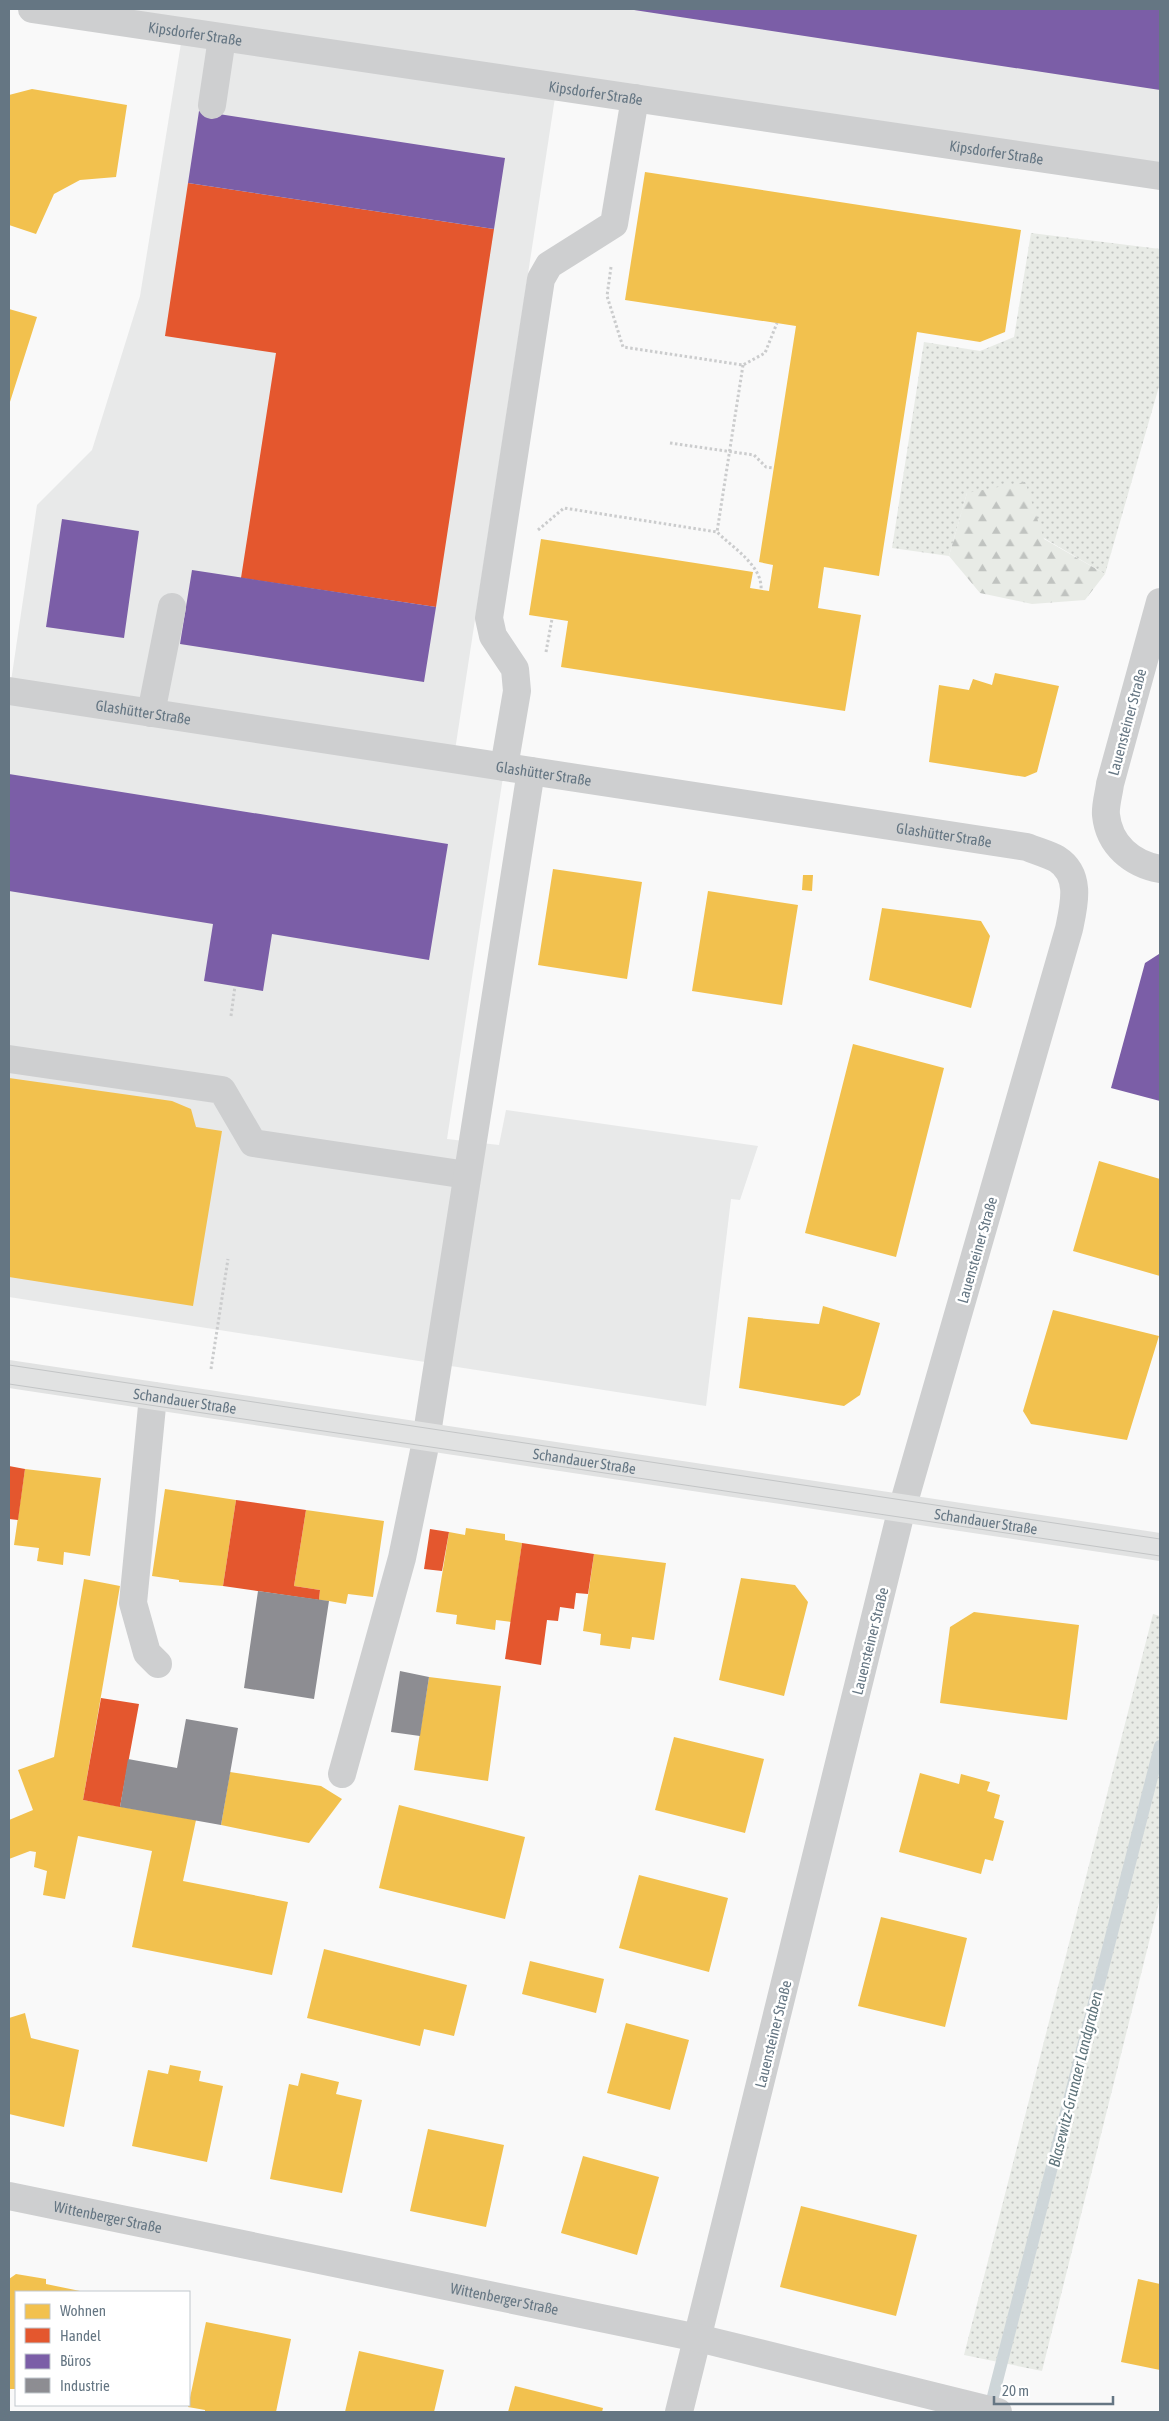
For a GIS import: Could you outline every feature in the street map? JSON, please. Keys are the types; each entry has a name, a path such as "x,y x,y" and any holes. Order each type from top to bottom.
{"main road":[{"name":"Schandauer Straße","path":"9,1374 1148,1545"}],"street":[{"name":"Kipsdorfer Straße","path":"32,9 1160,176"},
{"path":"212,105 222,38"},
{"path":"504,767 517,690 515,669 493,636 489,618 541,279 549,265 614,224 635,98"},
{"name":"Lauensteiner Straße","path":"1160,602 1110,784 1105,815 1114,841 1129,858 1160,869"},
{"path":"150,713 172,607"},
{"name":"Glashütter Straße","path":"9,691 1027,847 1058,860 1071,874"},
{"path":"342,1774 402,1558 426,1437 531,771"},
{"name":"Lauensteiner Straße","path":"679,2412 902,1508 1070,929 1076,895 1071,874"},
{"path":"9,1060 222,1090 252,1143 467,1175"},
{"path":"153,1396 133,1603 147,1653 158,1664"},
{"name":"Wittenberger Straße","path":"9,2196 698,2338 998,2412"}],"path":[{"path":"614,224 614,247 607,296 624,347 743,365 764,353 777,323"},
{"path":"717,532 743,365"},
{"path":"670,443 754,455 766,467 774,468"},
{"path":"535,532 564,508 717,532 756,570 762,580 760,590"},
{"path":"231,1016 235,986"},
{"path":"205,1404 228,1259"}],"shaded area":[{"path":"20,9 1160,9 1160,183 556,91 452,770 503,777 447,1139 499,1145 506,1110 758,1146 740,1200 731,1199 706,1406 9,1297 9,695 37,505 92,450 140,296 182,37 19,14"}],"green space":[{"path":"1031,233 1160,249 1160,383 1105,574 967,493 949,556 892,548 924,342 980,351 1014,337"},
{"path":"1025,482 1044,539 1105,574 1085,600 1032,604 980,593 949,556 967,493"},
{"path":"1153,1614 1160,1616 1160,1898 1042,2371 964,2355"}],"building: Wohnen":[{"path":"32,89 127,105 116,177 80,180 54,194 36,234 9,225 9,95"},
{"path":"645,172 1021,230 1005,332 980,342 917,332 879,576 824,567 818,608 861,615 845,711 561,667 568,621 529,615 541,539 753,572 750,588 769,591 773,565 759,562 796,326 625,300"},
{"path":"9,309 37,317 9,405"},
{"path":"995,673 1059,686 1037,772 1025,777 929,762 939,685 969,690 973,679 992,685"},
{"path":"553,869 642,882 627,979 538,965"},
{"path":"803,875 813,875 812,891 802,890"},
{"path":"708,891 798,905 782,1005 692,991"},
{"path":"882,908 981,921 990,936 971,1008 869,980"},
{"path":"853,1044 944,1068 896,1257 805,1233"},
{"path":"9,1078 172,1101 191,1109 196,1127 222,1131 193,1306 9,1277"},
{"path":"1099,1161 1160,1179 1160,1276 1073,1251"},
{"path":"823,1306 880,1323 860,1395 844,1406 739,1388 748,1317 819,1324"},
{"path":"1053,1310 1159,1336 1127,1440 1031,1424 1023,1411"},
{"path":"25,1469 101,1478 90,1556 64,1552 63,1565 37,1561 39,1548 14,1545"},
{"path":"165,1489 236,1500 223,1586 179,1582 179,1580 152,1576"},
{"path":"306,1510 384,1521 373,1597 348,1594 346,1604 319,1600 320,1590 294,1586"},
{"path":"466,1528 505,1534 505,1540 522,1543 511,1622 496,1620 495,1630 456,1624 457,1615 436,1612 449,1532 465,1535"},
{"path":"594,1554 666,1563 654,1640 632,1637 630,1649 600,1645 601,1634 583,1631"},
{"path":"741,1578 795,1585 808,1602 784,1696 719,1680"},
{"path":"84,1579 120,1586 83,1800 196,1820 183,1881 288,1902 272,1975 132,1947 152,1851 78,1836 65,1899 43,1895 47,1871 34,1867 36,1852 30,1851 9,1859 9,1820 33,1810 18,1770 54,1757"},
{"path":"974,1612 1079,1625 1067,1720 940,1703 950,1627"},
{"path":"429,1677 501,1686 488,1781 414,1770"},
{"path":"674,1737 764,1759 745,1833 655,1810"},
{"path":"230,1772 321,1786 342,1799 309,1843 221,1825"},
{"path":"920,1773 959,1784 961,1774 990,1782 987,1791 1000,1795 994,1818 1004,1821 993,1861 985,1859 981,1874 899,1852"},
{"path":"399,1805 525,1837 505,1919 379,1888"},
{"path":"639,1875 728,1898 709,1972 619,1948"},
{"path":"881,1917 967,1938 945,2027 858,2006"},
{"path":"324,1949 467,1985 454,2036 424,2029 420,2046 307,2018"},
{"path":"530,1961 604,1979 596,2013 522,1994"},
{"path":"25,2013 31,2038 79,2050 64,2127 9,2114 9,2018"},
{"path":"626,2023 689,2040 670,2110 607,2093"},
{"path":"170,2065 201,2071 199,2081 223,2086 207,2162 132,2146 148,2070 168,2074"},
{"path":"301,2073 339,2082 336,2094 362,2100 342,2193 270,2179 289,2084 298,2086"},
{"path":"428,2129 504,2145 486,2227 410,2211"},
{"path":"583,2156 659,2177 637,2255 561,2233"},
{"path":"801,2206 917,2235 896,2316 780,2287"},
{"path":"16,2274 46,2279 46,2284 80,2291 15,2291 15,2389 9,2389 9,2279"},
{"path":"1138,2279 1160,2284 1160,2370 1121,2362"},
{"path":"206,2322 291,2339 276,2412 205,2412 205,2410 188,2407 190,2406 190,2398"},
{"path":"359,2351 444,2370 434,2412 345,2412"},
{"path":"515,2386 603,2408 602,2412 508,2412"}],"building: Handel":[{"path":"188,183 494,229 436,607 241,578 276,353 165,336"},
{"path":"9,1466 25,1469 18,1520 9,1519"},
{"path":"236,1500 306,1510 294,1586 320,1590 319,1600 223,1586"},
{"path":"430,1529 449,1532 442,1571 424,1569"},
{"path":"522,1543 594,1554 588,1594 576,1593 574,1609 560,1607 558,1621 547,1620 541,1665 505,1659"},
{"path":"101,1698 139,1704 120,1807 83,1800"}],"building: Büros":[{"path":"1160,9 1160,90 634,10"},
{"path":"199,111 505,158 494,229 188,183"},
{"path":"62,519 139,531 124,638 46,627"},
{"path":"192,570 436,607 424,682 180,644"},
{"path":"9,774 448,844 429,960 272,934 263,991 204,981 213,924 9,891"},
{"path":"1159,954 1160,1101 1111,1088 1145,963"}],"building: Industrie":[{"path":"258,1591 329,1601 314,1699 244,1688"},
{"path":"400,1671 429,1677 420,1736 391,1732"},
{"path":"186,1719 238,1728 221,1825 120,1807 128,1759 177,1768"}],"waterway":[{"name":"Blasewitz‐Grunaer Landgraben","path":"989,2412 1160,1746"}],"tram line":[{"path":"9,1365 1160,1539"},
{"path":"9,1384 1160,1556"}]}
